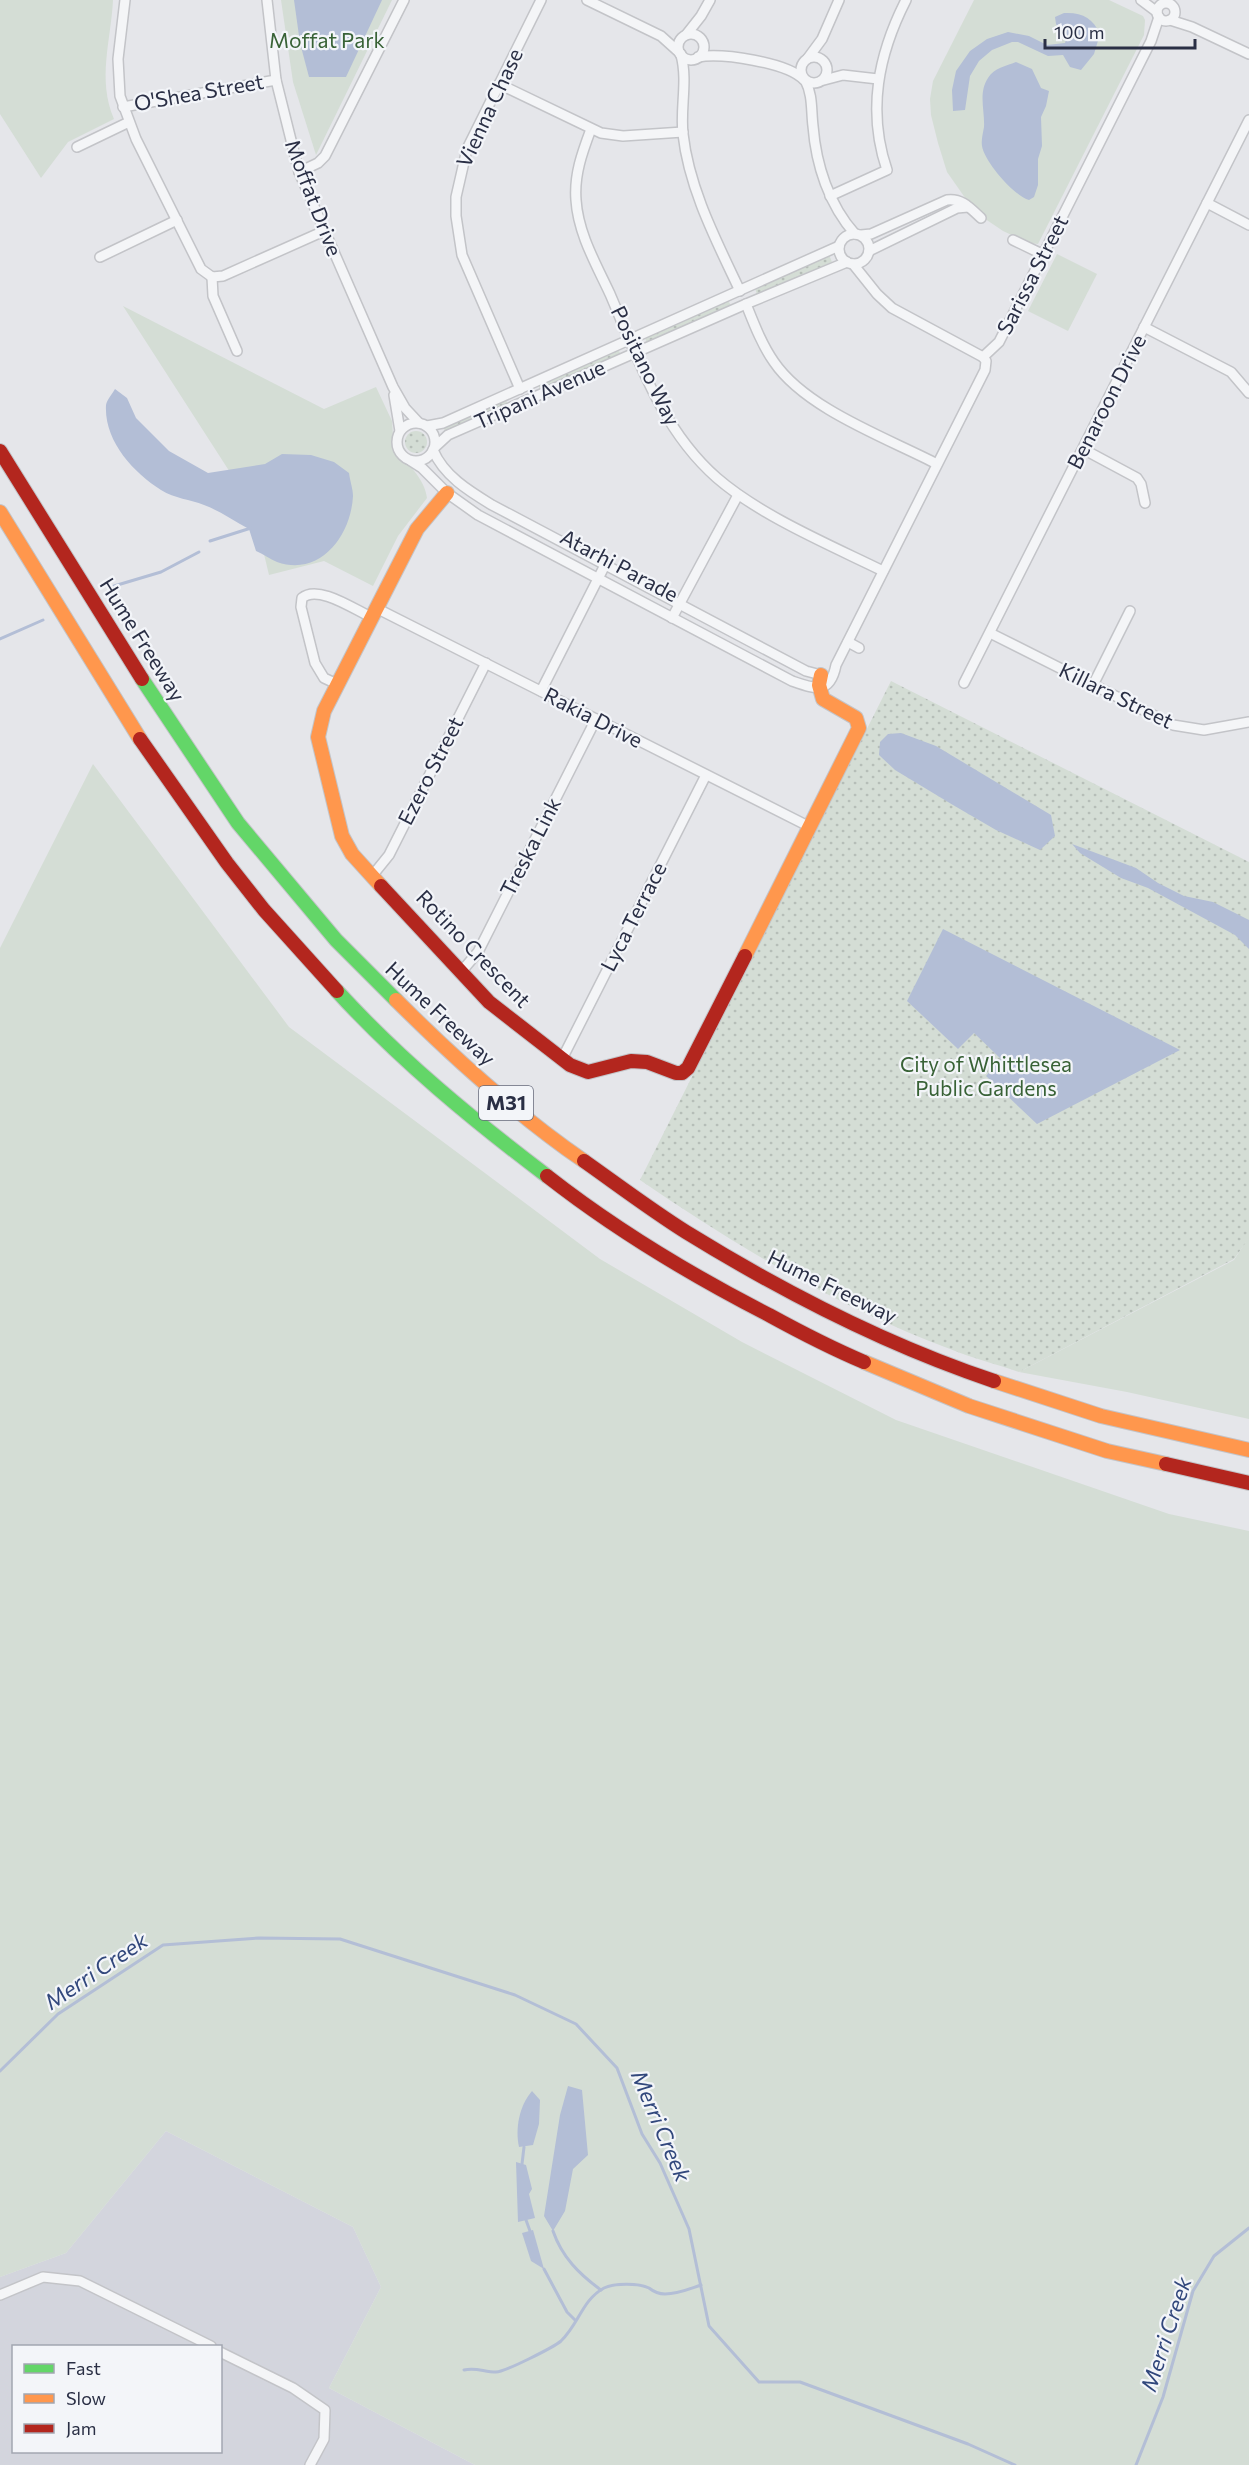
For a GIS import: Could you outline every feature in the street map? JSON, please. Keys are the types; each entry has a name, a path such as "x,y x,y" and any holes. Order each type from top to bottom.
{"main road":[{"name":"Hume Freeway","path":"0,452 147,688 234,819 290,889 361,969 454,1058 506,1103 619,1189 679,1228 740,1264 876,1333 933,1358 1056,1402 1177,1435 1249,1450"},
{"name":"Rotino Crescent","path":"447,494 417,529 337,684 321,718 318,737 345,843 352,854 460,972 500,1012 575,1068 588,1072 602,1070 623,1062 639,1061 655,1064 676,1073 685,1071 855,739 859,724"},
{"name":"M31","path":"0,512 150,756 189,812 265,911 349,1004 399,1053 452,1102 512,1150 566,1192 684,1270 794,1331 857,1361 989,1414 1058,1438 1127,1457 1249,1484"},
{"name":"Atarhi Parade","path":"821,683 824,701 852,715 859,724"}],"street":[{"path":"124,0 117,74 123,107 201,269 212,277 223,276 324,231"},
{"name":"Moffat Drive","path":"267,0 276,80 299,172 393,387 409,413 423,424"},
{"path":"299,172 318,163 325,156 404,0"},
{"name":"Vienna Chase","path":"520,389 468,272 460,246 456,197 462,163 477,127 542,0"},
{"path":"587,0 660,36 688,59 721,56 780,66 793,71 813,84 843,75 878,80"},
{"path":"710,0 702,16 679,42 684,78 683,132 696,190 740,291"},
{"path":"839,0 822,39 806,59 801,72 812,103 815,146 830,196 837,210 867,242 870,285"},
{"path":"830,196 887,170 877,125 878,80 889,35 906,0"},
{"path":"1141,0 1167,10"},
{"path":"1148,0 1192,27 1249,54"},
{"name":"Sarissa Street","path":"821,683 836,665 848,642 985,370 986,361 983,357 998,344 1167,10"},
{"path":"684,78 703,51 702,16"},
{"path":"660,36 694,34 721,56"},
{"path":"812,103 823,80 825,64 822,39"},
{"path":"780,66 816,57 843,75"},
{"name":"O'Shea Street","path":"123,107 276,80"},
{"path":"500,84 591,129 623,136 683,132"},
{"name":"Benaroon Drive","path":"964,683 1249,120"},
{"path":"77,147 129,122"},
{"name":"Positano Way","path":"591,129 577,173 577,213 584,236 630,340 670,423 698,459 738,495 883,572"},
{"path":"840,243 848,235 873,233 947,200 961,201 981,218"},
{"path":"1207,203 1249,225"},
{"path":"850,263 957,208 968,207"},
{"path":"837,210 840,255 877,294 892,308 983,357"},
{"path":"100,257 177,220"},
{"path":"1013,240 1044,255"},
{"name":"Tripani Avenue","path":"423,424 442,423 740,291 840,243"},
{"name":"Tripani Avenue","path":"434,448 448,435 746,304 850,263"},
{"path":"212,277 213,296 237,351"},
{"path":"746,304 774,362 795,387 825,407 938,464"},
{"path":"1144,327 1231,372 1249,393"},
{"name":"Moffat Drive","path":"393,387 400,432"},
{"path":"408,424 423,424 434,435 434,448 424,459 411,461 398,449 400,432 408,424"},
{"name":"Atarhi Parade","path":"434,448 437,460 447,472 473,493 806,671 821,683"},
{"path":"1083,449 1137,478 1141,484 1145,503"},
{"name":"Atarhi Parade","path":"411,461 422,468 447,494 478,515 792,681 821,683"},
{"path":"672,618 738,495"},
{"path":"541,691 605,565"},
{"name":"Rakia Drive","path":"337,684 324,678 315,663 301,607 302,598 312,593 325,595 374,613 486,663 810,827"},
{"path":"1093,685 1130,611"},
{"name":"Killara Street","path":"990,633 1182,727 1204,730 1249,722"},
{"path":"848,642 859,648"},
{"name":"Ezero Street","path":"372,876 389,855 486,663"},
{"name":"Treska Link","path":"460,972 478,952 596,719"},
{"name":"Lyca Terrace","path":"562,1059 706,775"},
{"path":"0,2295 43,2277 80,2281 209,2345"},
{"path":"222,2353 293,2388 325,2410 324,2439 310,2465"}],"shaded area":[{"path":"166,2131 353,2227 381,2287 329,2388 475,2465 0,2465 0,2277 66,2253"}],"green space":[{"path":"0,0 113,0 106,60 106,89 114,119 68,142 41,178 0,114"},
{"name":"Moffat Park","path":"281,0 392,0 316,155 293,82"},
{"path":"974,0 1109,0 1143,16 1145,20 1144,35 1038,244 1029,243 1003,231 975,212 947,172 938,143 931,115 930,99 933,81"},
{"path":"1057,254 1097,274 1068,331 1028,311"},
{"path":"829,255 832,262 757,295 755,288"},
{"path":"728,300 731,306 647,343 645,338"},
{"path":"123,306 324,409 376,387 392,421 394,451 419,478 427,498 398,536 373,586 324,561 269,575 253,508"},
{"path":"618,349 621,355 540,390 538,384"},
{"path":"505,399 508,404 445,432 443,426"},
{"path":"416,431 424,434 427,442 424,450 416,453 408,450 405,442 408,434"},
{"name":"City of Whittlesea Public Gardens","path":"891,681 1249,862 1249,1238 1234,1259 1019,1372 909,1333 829,1295 751,1252 640,1180"},
{"path":"93,764 289,1027 600,1259 742,1342 896,1420 1169,1514 1249,1531 1249,2465 475,2465 329,2388 381,2287 353,2227 166,2131 66,2253 0,2277 0,948"},
{"path":"1249,1237 1249,1419 1127,1392 1019,1372 1234,1260"}],"water":[{"path":"294,0 382,0 346,77 309,77 300,43"},
{"path":"1064,13 1086,17 1100,34 1094,54 1081,70 1070,67 1063,55 1048,56 1018,42 1012,42 992,50 979,61 970,76 965,110 953,111 952,90 956,71 970,51 987,39 1008,32 1029,36 1047,45 1065,43 1066,40 1056,24 1055,17"},
{"path":"1016,62 1032,69 1041,88 1049,91 1041,117 1042,146 1038,159 1038,185 1034,197 1029,200 1016,192 1001,177 988,160 982,144 985,84 994,72"},
{"path":"115,389 127,398 136,418 169,451 208,473 265,464 282,454 311,455 334,462 349,473 353,493 351,511 339,538 330,550 307,564 293,565 277,562 256,551 249,529 210,507 161,490 131,465 115,443 110,431 106,405"},
{"path":"901,733 936,746 1051,815 1055,836 1040,850 996,830 895,770 879,755 880,742 888,734"},
{"path":"1072,844 1136,868 1158,883 1184,896 1213,902 1249,920 1249,949 1235,935 1148,888 1121,878 1080,853"},
{"path":"943,929 1180,1050 1037,1124 986,1076 1001,1059 974,1033 958,1049 907,1001"},
{"path":"568,2086 582,2090 588,2155 573,2169 565,2211 553,2231 544,2216 560,2115"},
{"path":"532,2091 540,2100 539,2124 533,2145 519,2147 519,2118"},
{"path":"516,2162 526,2165 532,2189 529,2194 535,2218 518,2222"},
{"path":"533,2230 544,2269 531,2261 522,2233"}],"waterway":[{"path":"210,541 251,528"},
{"path":"114,586 161,572 199,552"},
{"path":"0,639 43,620"},
{"name":"Merri Creek","path":"0,2071 58,2014 163,1945 259,1938 340,1939 515,1995 576,2024 617,2068 642,2134 660,2163 689,2229 709,2326 759,2382 800,2382 968,2444 1015,2465"},
{"path":"522,2164 524,2147"},
{"path":"526,2220 530,2231"},
{"name":"Merri Creek","path":"1136,2465 1163,2397 1193,2291 1214,2256 1249,2228"},
{"path":"553,2231 561,2249 572,2264 601,2290"},
{"path":"544,2269 567,2312 575,2320"},
{"path":"464,2370 501,2371 549,2348 561,2341 585,2306 597,2293 608,2286 633,2284 665,2294 701,2285"}],"traffic: fast":[{"path":"142,679 238,823 336,940 396,1000"},
{"path":"337,991 386,1041 438,1088 547,1176"}],"traffic: slow":[{"path":"381,886 352,854 342,836 318,737 324,711 417,529 447,493"},
{"path":"0,512 140,739"},
{"path":"745,956 859,728 856,718 823,699 819,685 821,675"},
{"path":"396,1000 487,1085 535,1125 584,1161"},
{"path":"864,1362 969,1406 1107,1451 1166,1464"},
{"path":"994,1381 1101,1416 1249,1450"}],"traffic: jam":[{"path":"0,451 142,679"},
{"path":"140,739 227,863 264,910 337,991"},
{"path":"381,886 489,1002 570,1065 588,1072 631,1061 647,1062 682,1073 688,1068 745,956"},
{"path":"584,1161 686,1232 759,1275 875,1334 994,1381"},
{"path":"547,1176 600,1215 683,1268 804,1334 864,1362"},
{"path":"1166,1464 1249,1483"}]}
